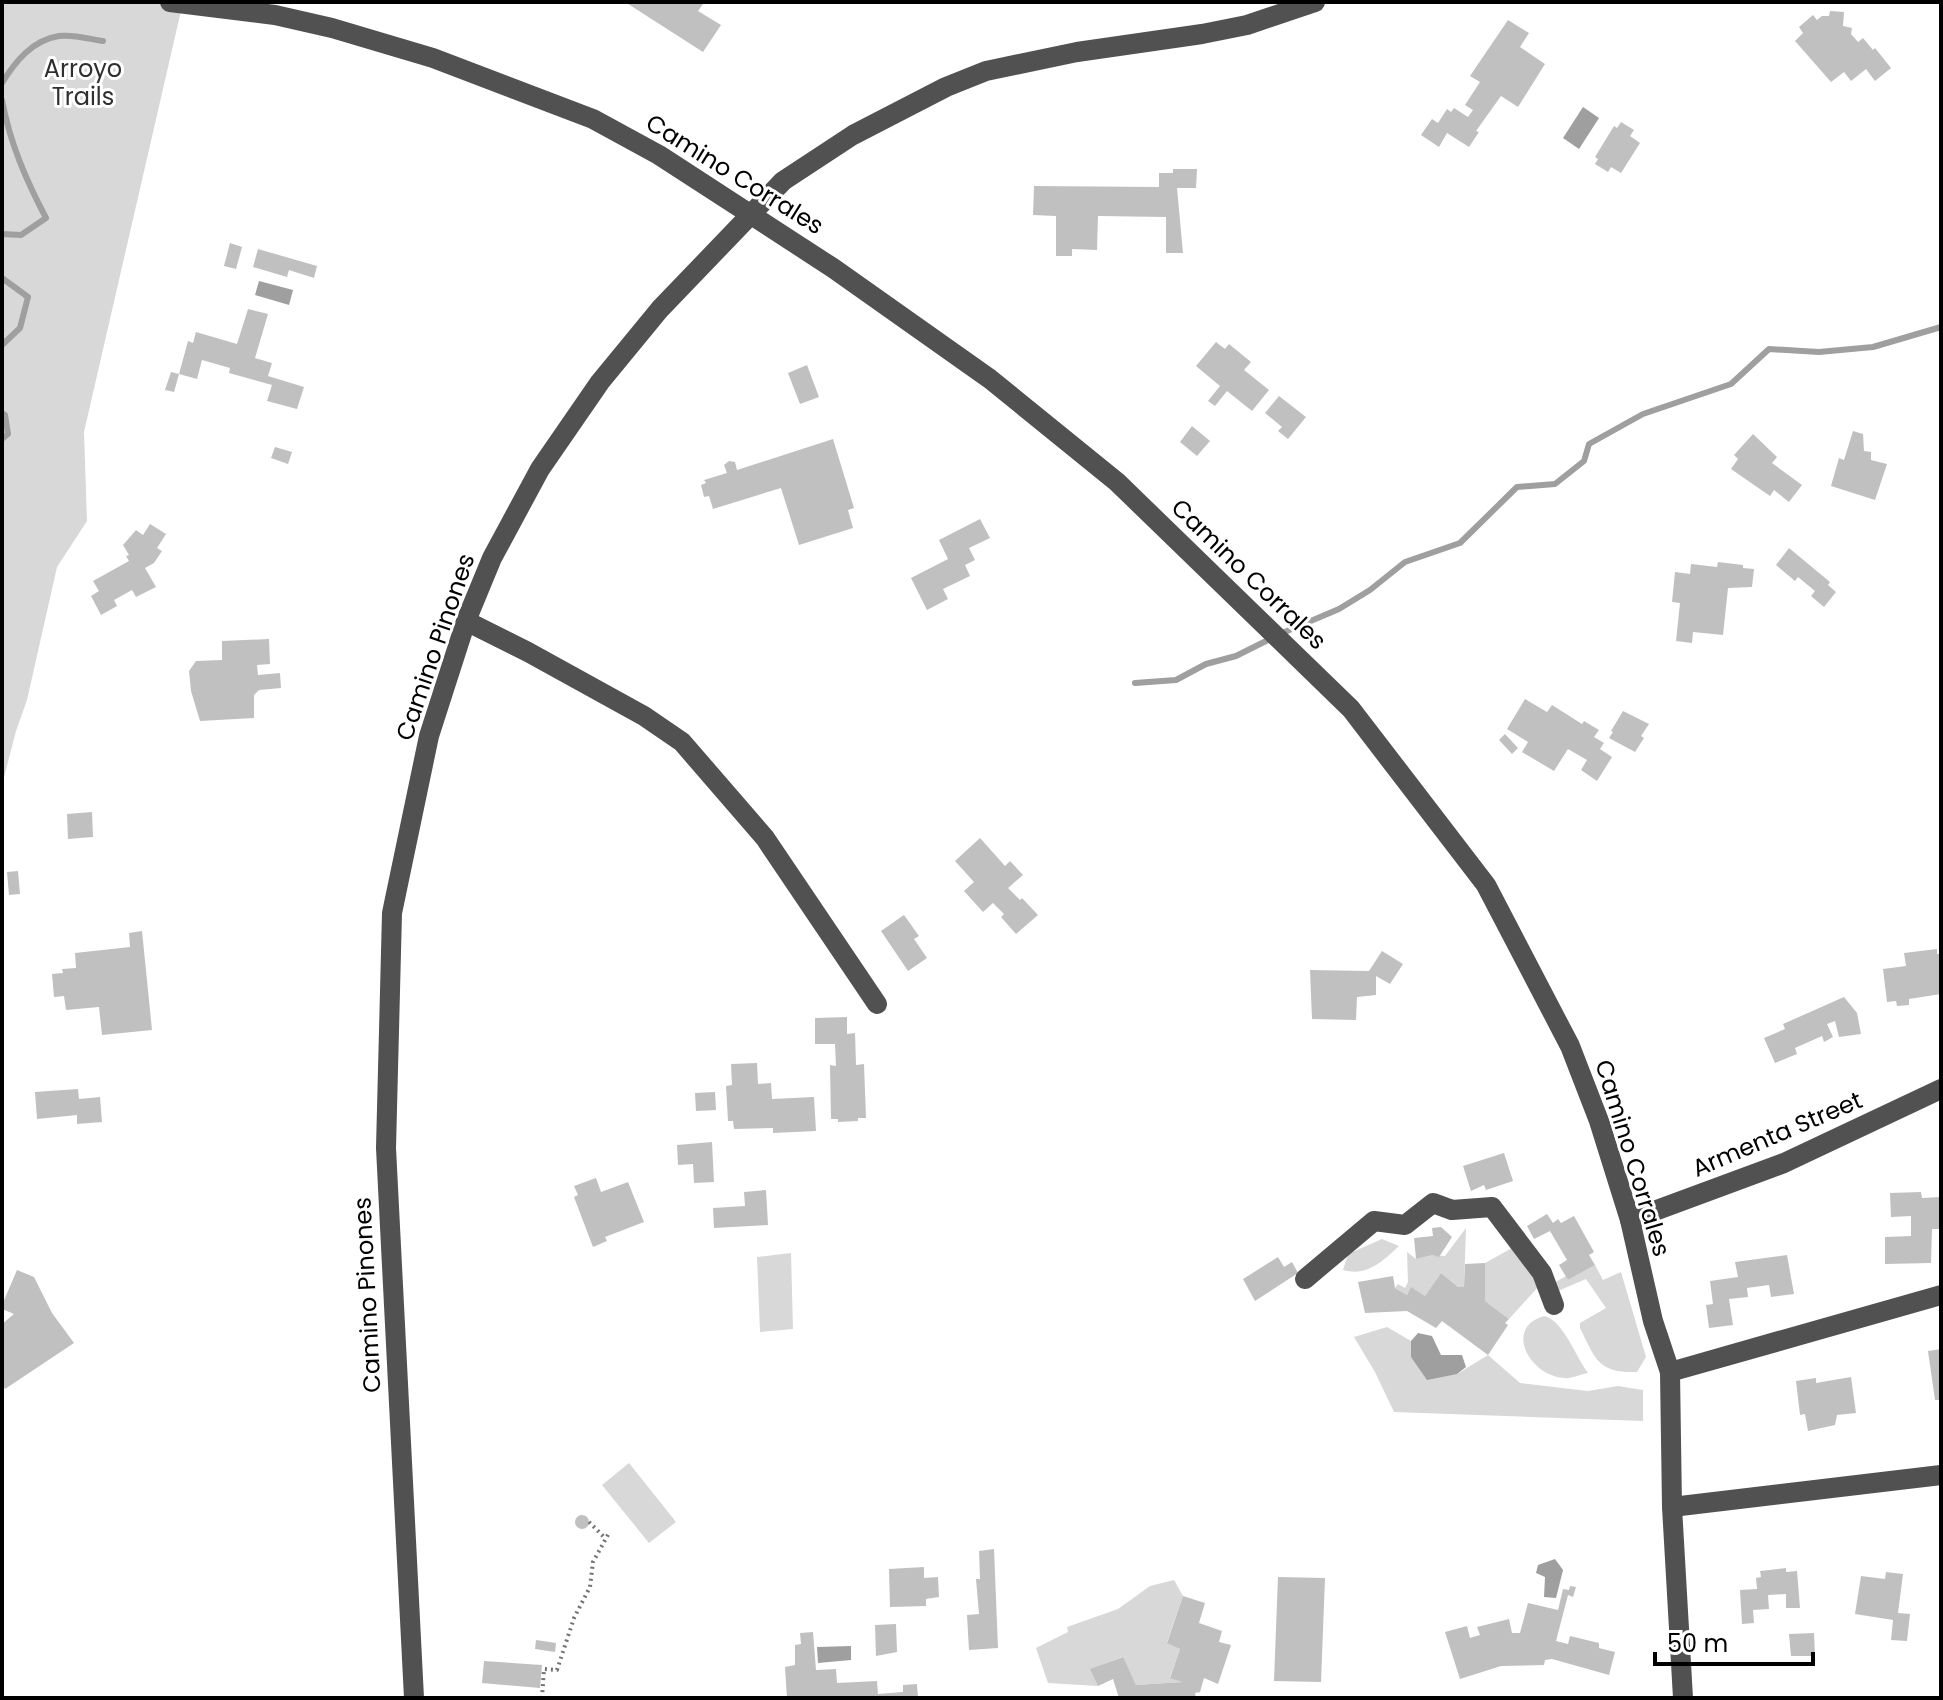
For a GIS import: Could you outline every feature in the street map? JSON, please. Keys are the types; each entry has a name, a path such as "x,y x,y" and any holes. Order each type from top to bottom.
{"street":[{"name":"Camino Corrales","path":"170,2 275,15 332,28 459,68 593,119 659,155 833,268 990,379 1117,482 1351,709 1486,885 1570,1046 1599,1121 1630,1220 1653,1321 1670,1372 1672,1507 1683,1698"},
{"name":"Camino Pinones","path":"414,1698 386,1148 392,913 429,736 466,621 487,568 540,469 600,382 660,309 783,181 853,135 946,87 986,71 1077,52 1247,25 1315,2"},
{"path":"466,621 644,716 682,742 765,838 877,1004"},
{"name":"Armenta Street","path":"1630,1220 1793,1159 1941,1089"},
{"path":"1305,1279 1374,1221 1405,1225 1433,1203 1452,1210 1492,1207 1542,1273 1554,1305"},
{"path":"1670,1372 1941,1295"},
{"path":"1672,1507 1941,1475"}],"path":[{"path":"589,1522 605,1538"},
{"path":"542,1698 544,1669 557,1670 574,1618 590,1587 593,1562 609,1533"}],"green space":[{"name":"Arroyo Trails","path":"2,2 183,2 84,432 87,521 57,567 27,700 2,785"},
{"path":"1466,1228 1464,1287 1458,1287 1441,1273 1425,1296 1411,1288 1407,1295 1395,1288 1398,1284 1405,1288 1408,1282 1407,1252 1416,1259 1445,1256"},
{"path":"1382,1239 1399,1246 1381,1262 1367,1269 1343,1270 1348,1254"},
{"path":"1512,1248 1540,1285 1509,1319 1485,1301 1485,1263"},
{"path":"791,1253 793,1329 760,1332 757,1257"},
{"path":"1595,1265 1603,1280 1621,1272 1646,1357 1637,1372 1606,1367 1590,1349 1580,1323 1606,1308 1586,1279 1558,1291 1554,1283 1566,1276 1568,1280"},
{"path":"1544,1316 1557,1324 1588,1373 1564,1378 1552,1375 1532,1361 1523,1340 1525,1330"},
{"path":"1387,1327 1411,1341 1411,1357 1457,1374 1488,1355 1520,1383 1588,1391 1618,1386 1643,1390 1643,1421 1394,1412 1354,1337"},
{"path":"629,1463 676,1522 649,1543 602,1485"},
{"path":"1174,1580 1183,1596 1167,1642 1180,1649 1170,1677 1182,1682 1136,1685 1122,1657 1091,1669 1098,1686 1048,1683 1036,1648 1068,1632 1067,1627 1118,1609 1150,1586"}],"shaded area":[{"path":"1583,107 1599,118 1579,149 1563,138"},
{"path":"259,281 293,290 289,305 255,295"},
{"path":"1418,1333 1432,1336 1441,1355 1462,1355 1466,1367 1457,1374 1427,1380 1411,1357 1411,1341"},
{"path":"1555,1559 1563,1570 1556,1598 1544,1597 1545,1577 1536,1573 1538,1565"},
{"path":"851,1646 851,1660 818,1663 817,1647"}],"building":[{"path":"625,2 699,2 703,4 698,11 721,25 703,52"},
{"path":"1830,11 1844,12 1843,26 1852,28 1851,34 1858,42 1863,38 1873,50 1875,48 1891,68 1875,81 1866,69 1851,81 1844,72 1831,82 1795,41 1803,33 1799,27 1813,15 1817,20 1829,16"},
{"path":"1508,20 1529,33 1520,47 1545,64 1518,107 1501,96 1476,131 1479,132 1469,147 1447,133 1439,147 1421,135 1432,119 1438,123 1447,109 1451,112 1454,108 1468,117 1473,110 1465,105 1480,82 1470,76"},
{"path":"1621,122 1634,130 1630,136 1640,143 1621,173 1611,167 1608,172 1595,164 1598,159 1595,157 1614,126 1617,128"},
{"path":"1173,169 1197,169 1196,188 1177,188 1183,253 1166,253 1166,217 1098,216 1097,250 1072,249 1072,256 1056,256 1056,216 1033,215 1034,186 1159,187 1159,173 1173,173"},
{"path":"230,243 242,247 236,269 224,266"},
{"path":"258,249 317,266 314,278 289,270 287,277 253,267"},
{"path":"248,309 268,314 255,358 272,363 268,376 304,387 297,409 267,401 272,385 229,373 230,368 202,360 197,379 179,374 188,341 193,343 196,332 237,344"},
{"path":"1216,342 1225,349 1229,344 1251,362 1244,370 1269,390 1252,411 1227,391 1215,406 1208,401 1220,386 1196,366"},
{"path":"807,365 819,397 800,404 788,373"},
{"path":"171,372 179,374 174,392 165,390"},
{"path":"1279,396 1306,417 1288,439 1278,431 1282,427 1265,413"},
{"path":"1192,426 1210,441 1197,456 1180,442"},
{"path":"1853,431 1863,434 1864,451 1871,452 1871,460 1887,464 1875,500 1831,486 1839,458 1844,460"},
{"path":"1753,434 1777,457 1772,463 1802,485 1789,502 1774,490 1770,496 1731,469 1738,459 1734,455"},
{"path":"833,439 854,508 848,510 853,528 799,545 781,488 713,509 709,496 704,497 701,485 706,483 704,480 727,473 724,465 729,461 735,462 737,470"},
{"path":"275,447 292,452 288,464 271,458"},
{"path":"980,519 990,538 969,548 975,560 965,565 970,576 943,589 948,599 927,610 911,578 948,559 939,540"},
{"path":"150,524 166,534 157,548 162,551 154,563 145,568 156,587 136,597 132,590 114,600 117,606 101,615 91,596 99,591 93,581 129,561 123,545 136,530 143,535"},
{"path":"1789,548 1830,582 1828,585 1836,592 1824,607 1811,596 1815,591 1798,577 1795,581 1776,565"},
{"path":"1718,562 1754,569 1752,587 1728,588 1723,635 1693,632 1692,643 1676,641 1680,603 1672,602 1675,572 1690,574 1691,564 1717,567"},
{"path":"269,639 270,664 257,665 258,675 280,673 281,688 259,690 254,695 254,718 200,721 189,671 196,661 222,660 222,641"},
{"path":"1525,699 1547,712 1552,705 1582,724 1584,721 1599,730 1594,737 1604,743 1600,749 1612,757 1597,781 1581,770 1587,760 1568,749 1554,771 1522,752 1528,742 1507,729"},
{"path":"1623,711 1649,724 1635,752 1609,738"},
{"path":"1505,734 1518,748 1512,754 1499,740"},
{"path":"92,812 93,837 68,839 67,814"},
{"path":"980,838 1005,866 1010,861 1023,875 1008,888 1038,915 1016,934 993,903 983,912 964,891 974,882 955,861"},
{"path":"18,871 20,894 9,895 7,872"},
{"path":"904,915 919,936 914,939 927,958 908,971 881,931"},
{"path":"142,931 152,1030 102,1035 99,1007 66,1010 64,996 54,997 52,974 63,973 62,969 76,968 75,953 130,947 129,933"},
{"path":"1937,949 1937,954 1941,954 1941,994 1909,999 1909,1005 1897,1006 1896,1001 1887,1002 1883,969 1906,966 1904,953"},
{"path":"1382,951 1403,964 1390,984 1376,976 1376,995 1357,997 1356,1020 1312,1019 1310,970 1369,971"},
{"path":"1844,997 1857,1013 1861,1034 1839,1037 1835,1021 1827,1024 1833,1037 1824,1042 1822,1036 1795,1048 1797,1054 1775,1063 1764,1038 1785,1029 1783,1024"},
{"path":"847,1017 847,1034 855,1033 856,1065 864,1064 866,1118 838,1122 838,1119 831,1119 830,1065 836,1066 835,1044 815,1044 815,1018"},
{"path":"757,1063 758,1084 771,1083 772,1099 814,1097 816,1131 773,1133 773,1128 734,1129 733,1121 728,1121 726,1086 732,1085 731,1064"},
{"path":"78,1089 79,1099 100,1097 102,1122 77,1124 77,1115 37,1119 35,1092"},
{"path":"715,1092 716,1110 696,1111 695,1093"},
{"path":"712,1142 714,1182 694,1183 693,1164 678,1165 677,1145"},
{"path":"1504,1153 1513,1181 1486,1190 1484,1185 1471,1191 1463,1166"},
{"path":"596,1178 601,1192 628,1182 644,1222 605,1237 607,1241 593,1247 574,1197 578,1195 574,1186"},
{"path":"766,1190 768,1225 714,1228 713,1208 745,1206 744,1192"},
{"path":"1921,1192 1922,1198 1941,1197 1941,1229 1932,1229 1931,1263 1885,1264 1885,1237 1911,1236 1911,1216 1891,1217 1890,1193"},
{"path":"1547,1214 1553,1223 1558,1219 1561,1223 1574,1216 1594,1252 1589,1255 1595,1265 1568,1280 1559,1265 1567,1260 1550,1231 1534,1239 1527,1226"},
{"path":"1441,1227 1452,1237 1439,1257 1433,1255 1416,1259 1414,1238 1433,1236 1432,1228"},
{"path":"1787,1255 1794,1294 1771,1297 1769,1285 1747,1288 1748,1297 1729,1299 1733,1325 1709,1328 1706,1305 1713,1304 1710,1281 1738,1277 1735,1262"},
{"path":"1278,1257 1284,1267 1292,1262 1298,1273 1255,1301 1243,1279"},
{"path":"1485,1263 1485,1301 1509,1319 1488,1355 1442,1321 1436,1328 1407,1311 1365,1313 1358,1282 1393,1276 1395,1288 1407,1295 1411,1287 1425,1296 1441,1273 1458,1287 1464,1287 1465,1264"},
{"path":"17,1270 34,1277 52,1313 74,1343 5,1389 2,1384 2,1324 14,1314 2,1309 2,1305"},
{"path":"1941,1349 1941,1400 1935,1400 1928,1351"},
{"path":"1851,1377 1856,1413 1837,1415 1835,1425 1808,1431 1805,1414 1800,1415 1796,1381 1816,1378 1816,1383"},
{"path":"582,1515 589,1522 582,1529 575,1522"},
{"path":"994,1549 998,1648 969,1650 967,1615 979,1614 976,1579 980,1579 979,1551"},
{"path":"924,1567 924,1578 938,1577 939,1597 926,1599 926,1606 890,1607 889,1569"},
{"path":"1786,1568 1786,1572 1797,1571 1800,1608 1786,1608 1786,1594 1768,1595 1769,1609 1753,1610 1754,1623 1742,1624 1740,1590 1757,1589 1756,1578 1761,1577 1760,1571"},
{"path":"1886,1572 1903,1574 1898,1613 1910,1614 1907,1641 1891,1640 1893,1620 1855,1614 1861,1576 1885,1579"},
{"path":"1278,1577 1325,1578 1321,1682 1274,1681"},
{"path":"1570,1586 1576,1587 1573,1597 1568,1595 1556,1641 1568,1644 1570,1636 1599,1643 1599,1648 1615,1652 1609,1675 1552,1659 1545,1660 1544,1665 1501,1666 1460,1679 1445,1632 1467,1626 1470,1638 1480,1635 1477,1627 1509,1619 1512,1633 1520,1633 1528,1603 1558,1610 1563,1589 1569,1590"},
{"path":"1183,1596 1205,1603 1199,1623 1222,1631 1219,1642 1231,1645 1218,1684 1204,1678 1200,1692 1195,1693 1196,1698 1119,1698 1113,1679 1098,1686 1090,1669 1123,1657 1136,1685 1182,1682 1170,1678 1180,1649 1167,1643"},
{"path":"896,1624 897,1652 876,1656 875,1625"},
{"path":"813,1632 816,1670 836,1669 837,1683 877,1681 878,1694 903,1692 903,1685 917,1684 918,1698 787,1698 785,1667 795,1665 795,1645 801,1644 800,1633"},
{"path":"1814,1633 1815,1656 1791,1656 1789,1634"},
{"path":"536,1640 556,1643 555,1652 535,1649"},
{"path":"484,1661 542,1665 540,1688 482,1683"}],"waterway":[{"path":"2,83 25,53 49,38 70,36 103,41"},
{"path":"2,100 20,161 46,218 21,235 2,234"},
{"path":"2,278 28,297 20,328 2,345"},
{"path":"1280,634 1339,609 1370,590 1405,562 1460,543 1517,487 1555,484 1584,461 1589,444 1643,414 1731,384 1769,349 1819,352 1873,347 1941,327"},
{"path":"2,413 8,434 2,439"},
{"path":"1135,683 1176,680 1206,664 1236,656 1270,639"}]}
